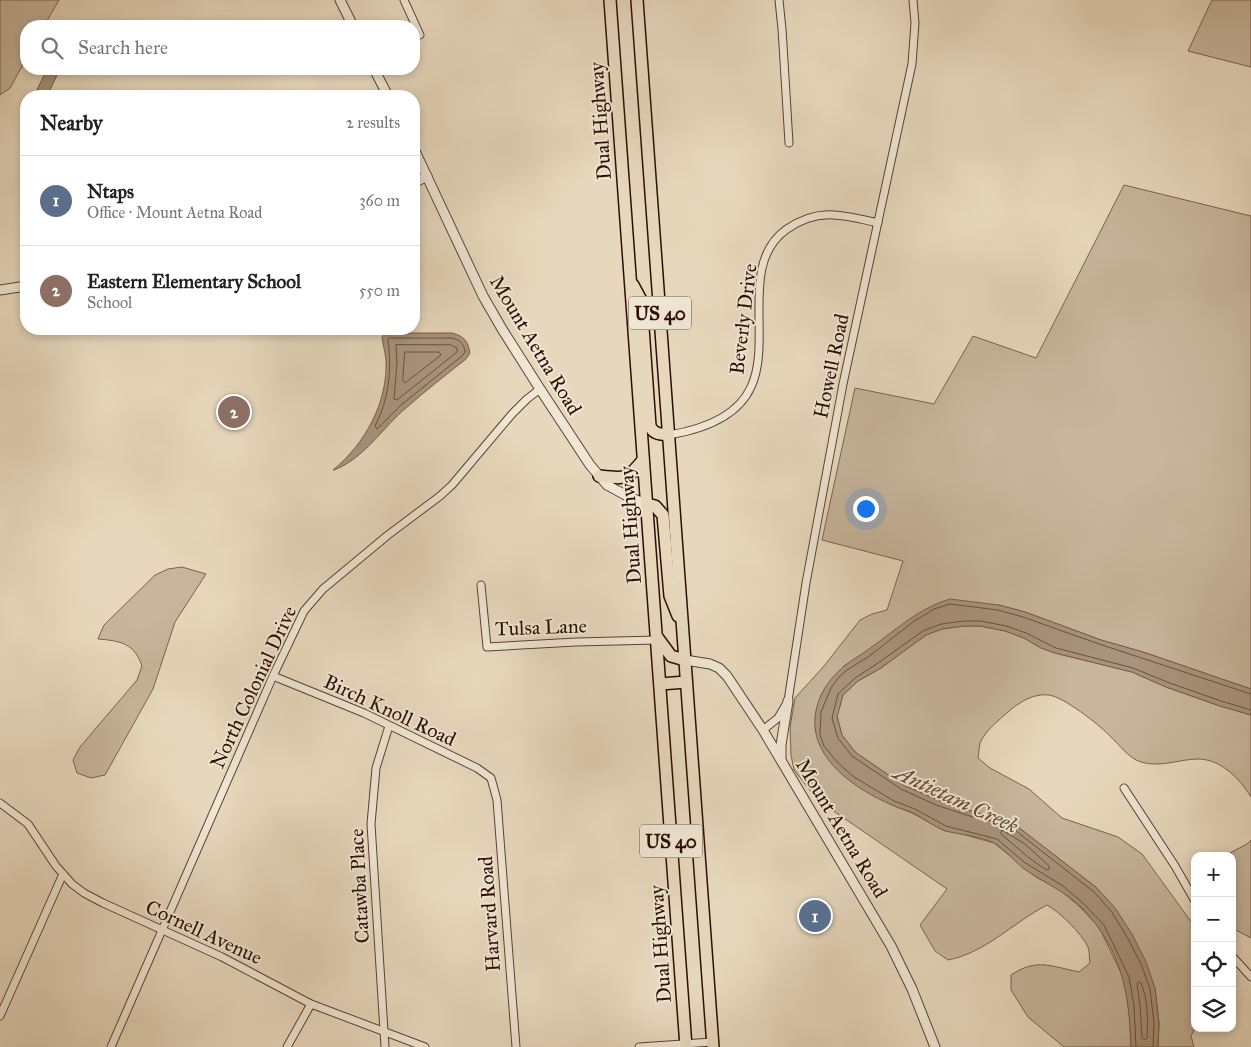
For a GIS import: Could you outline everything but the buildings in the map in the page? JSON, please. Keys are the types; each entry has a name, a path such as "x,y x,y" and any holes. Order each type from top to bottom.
{"main road":[{"name":"Dual Highway","path":"610,0 686,1045"},
{"name":"US 40","path":"637,0 712,1044"},
{"path":"631,280 641,300 650,426 656,433 669,435"},
{"path":"599,476 622,478 628,476 643,460"},
{"path":"647,504 655,506 664,515 670,596 683,626"},
{"path":"656,638 671,656 685,660"},
{"path":"660,684 686,682"}],"street":[{"path":"340,0 350,20"},
{"path":"404,0 413,20"},
{"path":"779,0 789,143"},
{"name":"Howell Road","path":"763,730 778,718 788,701 815,536 843,384 912,64 915,23 913,0"},
{"path":"377,75 385,90"},
{"name":"Mount Aetna Road","path":"420,161 488,304 540,389 607,485 647,504"},
{"path":"420,180 427,176"},
{"name":"Beverly Drive","path":"669,435 690,432 725,415 737,407 752,387 759,350 762,267 779,236 794,224 818,215 841,215 878,223"},
{"path":"0,290 20,287"},
{"name":"North Colonial Drive","path":"111,1047 273,676 302,616 313,599 388,534 452,485 512,414 527,398 540,389"},
{"name":"Tulsa Lane","path":"480,585 486,647 656,638"},
{"name":"Mount Aetna Road","path":"685,660 710,664 719,668 728,676 763,730 891,946 912,989 935,1047"},
{"name":"Birch Knoll Road","path":"273,676 364,713 477,768 491,778"},
{"path":"781,759 781,745 788,701"},
{"name":"Catawba Place","path":"385,1047 371,824 376,768 389,726"},
{"name":"Harvard Road","path":"491,778 497,800 516,1047"},
{"path":"1124,788 1175,866 1193,897"},
{"name":"Cornell Avenue","path":"0,803 28,824 63,874 84,893 103,904 222,957 311,1004 425,1047"},
{"path":"0,1016 63,874"},
{"path":"1236,960 1251,977"},
{"path":"287,1047 311,1004"},
{"path":"639,1047 712,1044"}],"shaded area":[{"path":"0,0 59,0 47,20 20,20 20,70 10,88 0,95"},
{"path":"1212,0 1251,0 1251,67 1188,51"},
{"path":"1124,185 1251,216 1251,689 1143,652 1101,640 1025,612 999,605 865,653 844,666 821,695 871,794 945,831 994,843 1036,877 1060,890 1099,927 1124,979 1129,1006 1131,1047 1064,1047 1028,1017 1011,990 1011,975 1036,965 1052,966 1079,972 1090,963 1088,947 1076,930 1047,905 987,944 962,956 948,960 935,951 920,925 947,889 822,803 812,793 794,770 791,755 790,727 795,698 824,666 860,620 887,610 903,561 822,540 855,388 934,404 973,336 1036,358"},
{"path":"182,567 206,574 175,622 153,689 105,775 91,778 77,773 73,760 80,747 137,680 142,666 139,658 131,648 120,642 98,639 104,625 155,575 168,569"},
{"path":"980,626 1005,631 1055,653 1132,672 1166,687 1251,715 1251,797 1229,771 1214,762 1191,759 1163,764 1148,764 1136,760 1089,718 1072,706 1049,695 1038,695 1017,705 989,730 980,745 978,758 990,768 1029,789 1062,818 1118,837 1142,854 1191,921 1191,1032 1193,1032 1191,1036 1194,1047 1158,1047 1159,1023 1155,988 1097,888 1009,820 978,813 938,800 903,785 855,752 842,735 837,716 843,695 858,681 881,668 926,635 942,629"},
{"path":"1251,840 1251,938 1236,930 1236,852 1232,852"}],"water":[{"path":"44,75 57,75 50,90 37,90"},
{"path":"452,333 465,340 470,353 466,359 397,416 355,458 333,470 355,448 379,406 386,376 386,360 382,337 384,335"},
{"name":"Antietam Creek","path":"950,599 999,605 1025,612 1101,640 1143,652 1251,689 1251,715 1166,687 1132,672 1055,653 1005,631 980,626 964,626 942,629 926,635 881,668 858,681 843,695 837,717 842,735 855,752 903,785 938,800 978,813 1009,820 1097,888 1115,908 1132,934 1146,962 1155,988 1159,1023 1158,1047 1131,1047 1128,1008 1121,973 1115,956 1106,940 1096,924 1082,908 1023,868 994,843 977,837 942,830 913,813 878,799 839,772 820,747 816,733 815,717 817,707 824,690 835,675 849,662 913,617"}],"place":[{"name":"Eastern Elementary School","path":"234,412"},
{"name":"Ntaps","path":"815,916"}]}
